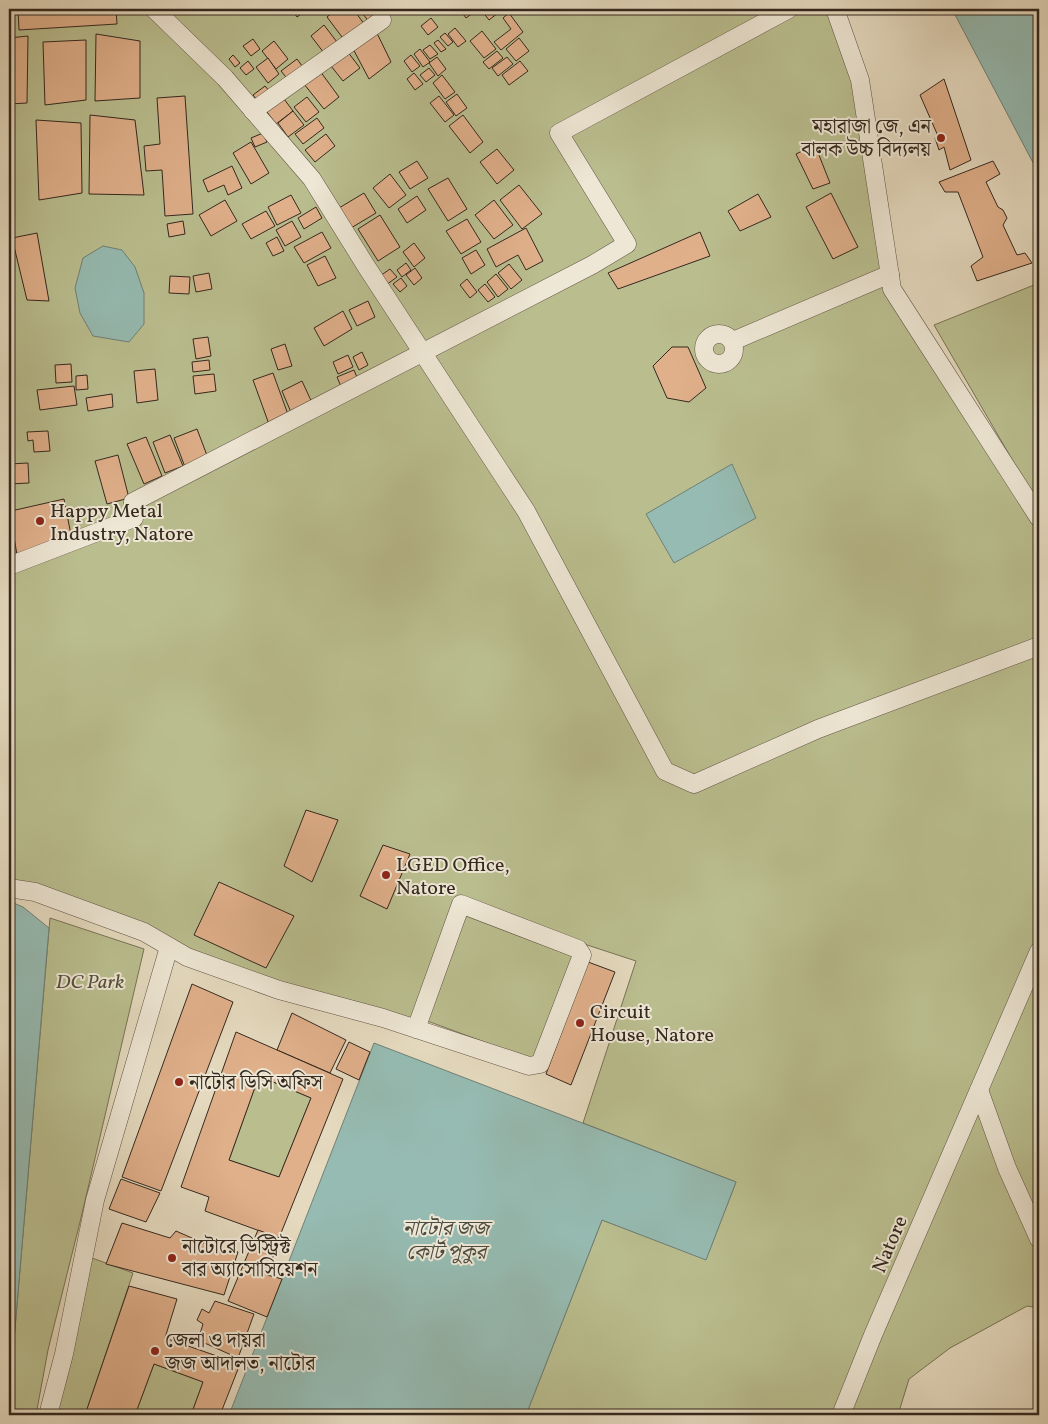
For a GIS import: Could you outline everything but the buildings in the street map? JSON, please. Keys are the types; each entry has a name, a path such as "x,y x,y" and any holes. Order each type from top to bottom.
{"street":[{"path":"154,9 225,78 312,179 526,511 665,771 694,784 818,730 1039,646"},
{"path":"9,566 134,518 133,502 594,263 627,244 559,134 789,9"},
{"path":"835,9 860,80 892,289 1039,518"},
{"path":"253,111 382,20"},
{"path":"733,341 890,274"},
{"path":"9,888 35,892 144,932 187,957 279,990 416,1029 529,1066 540,1064 582,956 578,949 462,904 416,1029"},
{"path":"48,1415 64,1354 95,1200 169,947"},
{"name":"Natore","path":"841,1415 1039,951"},
{"path":"979,1090 1007,1168 1039,1239"}],"green space":[{"path":"9,9 835,9 860,80 892,289 1039,518 1039,1308 1027,1306 950,1348 909,1379 898,1415 526,1415 602,1220 706,1259 736,1182 583,1123 636,961 462,904 416,1029 9,888"},
{"path":"1039,283 1039,506 934,325"},
{"path":"466,916 579,959 536,1061 422,1019"},
{"name":"DC Park","path":"50,918 144,949 48,1350 36,1415 9,1415 9,1339 14,1340"},
{"path":"259,1076 311,1098 279,1177 229,1160"},
{"path":"84,1255 133,1273 85,1415 48,1415"},
{"path":"154,1364 203,1382 191,1415 135,1415"}],"water":[{"path":"952,9 1039,9 1039,174"},
{"path":"103,246 122,250 135,267 144,293 144,324 129,342 93,336 80,313 75,288 83,258"},
{"path":"732,464 756,518 674,563 646,514"},
{"path":"9,901 23,907 49,928 14,1340 9,1339"},
{"name":"নাটোর জজ কোর্ট পুকুর","path":"374,1043 736,1182 706,1260 602,1220 526,1415 229,1415"}],"place":[{"name":"মহারাজা জে, এন বালক উচ্চ বিদ্যলয়","path":"941,138"},
{"name":"Happy Metal Industry, Natore","path":"40,521"},
{"name":"LGED Office, Natore","path":"386,875"},
{"name":"Circuit House, Natore","path":"580,1023"},
{"name":"নাটোর ডিসি অফিস","path":"179,1082"},
{"name":"নাটোরে ডিস্ট্রিক্ট বার অ্যাসোসিয়েশন","path":"172,1258"},
{"name":"জেলা ও দায়রা জজ আদালত, নাটোর","path":"155,1351"}]}
